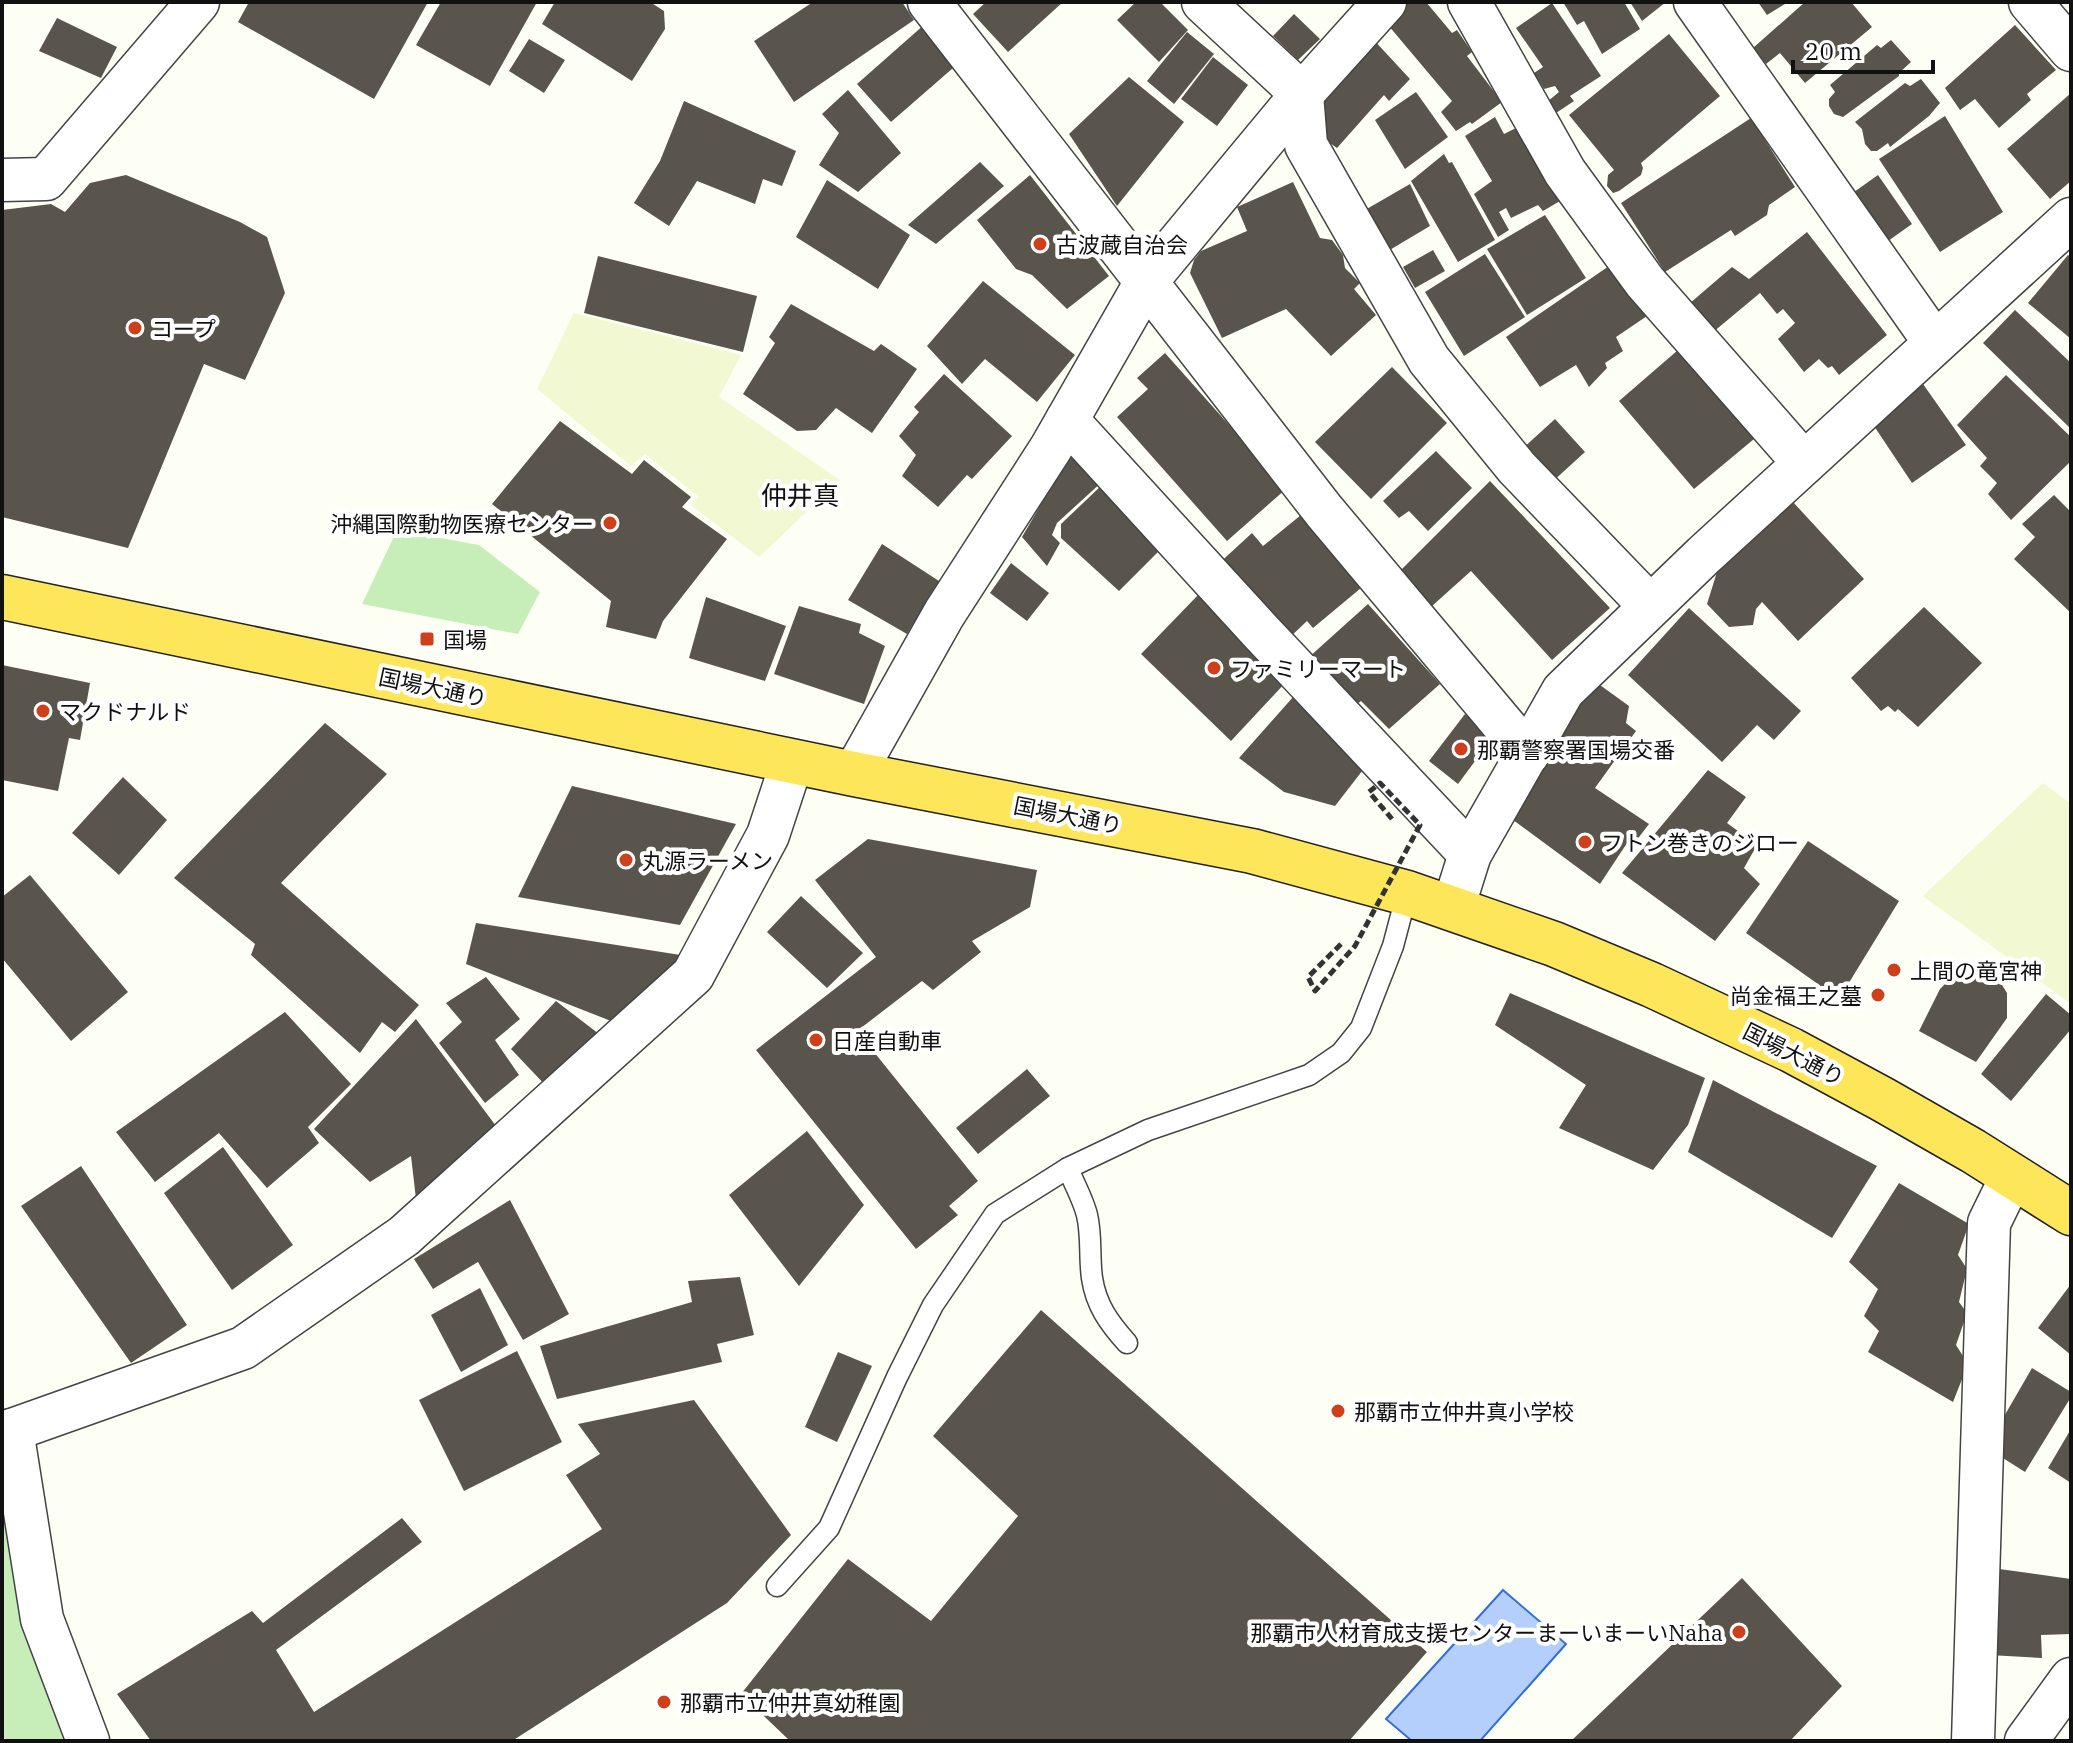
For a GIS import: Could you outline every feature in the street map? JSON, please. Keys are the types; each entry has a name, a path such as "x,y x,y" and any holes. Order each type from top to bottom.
{"highway":[{"name":"国場大通り","path":"2,597 792,762 1252,851 1407,893 1554,944 1652,985 1791,1050 1882,1099 2071,1213"}],"street":[{"path":"2,180 46,179 198,2"},
{"path":"929,2 1324,511 1528,754"},
{"path":"1203,2 1302,94 1306,145 1429,360 1517,468 1650,606"},
{"path":"854,774 944,614 1051,448 1146,282 1302,94 1385,2"},
{"path":"1469,2 1565,172 1645,282 1804,463"},
{"path":"1695,2 1935,343"},
{"path":"2030,2 2071,50"},
{"path":"1453,908 1470,854 1563,691 1650,606 2071,219"},
{"path":"1067,420 1470,854"},
{"path":"88,1741 42,1619 7,1432 243,1348 404,1236 693,975 768,835 792,762"},
{"path":"1973,1741 1989,1223 2012,1176"},
{"path":"2026,1741 2071,1679"}],"lane":[{"path":"777,1586 829,1528 933,1305 995,1214 1068,1168 1148,1130 1309,1075 1341,1053 1361,1028 1393,946 1407,893"},
{"path":"1068,1168 1087,1215 1092,1276 1099,1306 1127,1343"}],"path":[{"path":"1341,944 1308,977 1315,991 1355,946 1420,825 1380,783 1369,792 1392,819"}],"green space":[{"path":"574,313 741,355 719,397 840,480 759,557 691,505 699,497 645,454 631,466 537,389"},
{"path":"397,530 479,545 540,592 518,634 362,604"},
{"path":"2043,783 2071,804 2071,1004 1923,896"},
{"path":"2,1506 14,1513 69,1741 10,1741 2,1737"}],"water":[{"path":"1503,1590 1566,1644 1480,1741 1412,1741 1386,1719"}],"building":[{"path":"249,2 428,2 374,99 238,22"},
{"path":"441,2 537,2 490,86 416,45"},
{"path":"555,2 650,2 664,11 665,29 632,81 542,24"},
{"path":"813,2 902,2 914,20 794,102 754,41"},
{"path":"986,2 1063,2 1008,52 973,14"},
{"path":"1136,2 1160,2 1188,30 1159,62 1117,20"},
{"path":"1408,2 1426,2 1452,33 1457,30 1472,52 1467,56 1502,102 1472,124 1470,122 1456,131 1441,112 1452,101 1388,25"},
{"path":"1563,2 1624,2 1640,29 1602,54 1584,21 1577,25"},
{"path":"1630,2 1666,2 1642,21"},
{"path":"1758,2 1788,2 1767,15"},
{"path":"1805,2 1851,2 1872,27 1805,83 1780,53 1766,64 1753,48"},
{"path":"1552,3 1601,76 1570,96 1574,101 1550,117 1542,106 1559,92 1555,86 1544,89 1534,73 1543,67 1516,28"},
{"path":"1294,14 1320,39 1298,60 1273,36"},
{"path":"57,18 117,47 101,78 39,51"},
{"path":"925,24 953,68 891,122 857,84"},
{"path":"2015,25 2056,70 2027,94 2031,100 1999,128 1975,99 1960,110 1945,88"},
{"path":"1187,32 1214,54 1174,104 1147,81"},
{"path":"1669,34 1720,96 1641,163 1641,175 1613,193 1607,186 1608,175 1614,170 1569,115"},
{"path":"1372,38 1410,79 1389,101 1384,95 1337,148 1324,139 1312,110"},
{"path":"529,39 565,60 544,93 509,71"},
{"path":"1891,40 1911,62 1899,76 1843,117 1834,114 1829,99 1835,92 1830,85 1877,45 1881,48"},
{"path":"1213,57 1248,85 1217,126 1181,99"},
{"path":"1129,77 1184,122 1117,206 1069,134"},
{"path":"1921,79 1940,103 1929,116 1890,147 1888,143 1877,151 1871,151 1865,144 1862,129 1855,122 1905,83 1910,86"},
{"path":"848,90 901,153 858,192 819,165 839,133 822,114"},
{"path":"1416,92 1448,137 1405,169 1375,120"},
{"path":"2071,93 2071,181 2050,199 2007,149"},
{"path":"684,101 796,151 782,186 763,179 755,204 697,181 669,226 634,203 660,161"},
{"path":"1945,116 2003,212 1940,252 1879,159"},
{"path":"1495,117 1504,134 1518,127 1560,201 1543,211 1538,205 1511,218 1506,208 1499,212 1509,230 1498,237 1474,194 1492,181 1465,136"},
{"path":"1751,118 1795,187 1769,205 1767,215 1735,236 1731,230 1665,272 1621,203"},
{"path":"1444,154 1449,163 1452,162 1495,240 1458,262 1411,181"},
{"path":"980,162 1004,186 936,244 908,225"},
{"name":"コープ","path":"126,175 240,222 267,237 285,293 245,380 204,364 128,548 2,517 2,210 51,204 65,212 90,183"},
{"name":"古波蔵自治会","path":"1030,175 1109,276 1067,309 1032,275 1016,269 977,220"},
{"path":"1878,175 1912,224 1881,246 1847,197"},
{"path":"827,180 910,235 878,289 796,237"},
{"path":"1293,182 1320,238 1332,240 1343,255 1345,268 1360,283 1354,289 1376,315 1331,356 1286,309 1222,338 1190,273 1201,251 1247,231 1237,207"},
{"path":"1410,184 1430,226 1388,251 1365,210"},
{"path":"1545,215 1586,278 1527,315 1487,249"},
{"path":"1807,232 1887,335 1839,375 1832,366 1828,368 1819,359 1804,372 1778,339 1795,323 1783,309 1777,314 1760,293 1706,338 1682,310 1732,267 1749,279"},
{"path":"1433,250 1445,271 1415,288 1403,267"},
{"path":"1485,254 1525,317 1464,356 1425,292"},
{"path":"2068,255 2071,257 2071,339 2028,303"},
{"path":"598,256 757,296 743,352 584,313"},
{"path":"1609,266 1650,314 1616,337 1623,351 1605,363 1607,368 1589,387 1576,365 1540,387 1506,337"},
{"path":"983,281 1075,355 1037,402 985,359 962,384 927,346"},
{"path":"791,304 874,351 881,344 917,369 872,433 836,408 816,430 797,431 743,394 775,343 769,337"},
{"path":"2015,310 2071,363 2071,429 1983,343"},
{"path":"1678,350 1754,439 1694,489 1619,401"},
{"path":"1165,353 1286,489 1227,541 1117,417 1148,389 1137,378"},
{"path":"1392,367 1447,423 1371,499 1315,442"},
{"path":"944,374 1012,436 972,479 967,475 938,507 902,476 916,455 899,436 919,412 914,407"},
{"path":"2006,375 2071,437 2071,461 2011,520 1988,494 1997,483 1980,466 1987,458 1957,425"},
{"path":"1923,384 1966,445 1912,483 1870,420"},
{"path":"1555,419 1585,452 1551,483 1521,450"},
{"name":"沖縄国際動物医療センター","path":"560,421 632,474 644,460 691,497 682,507 727,539 663,621 656,639 606,627 611,601 492,504"},
{"path":"1072,451 1103,481 1057,523 1052,535 1060,543 1047,566 1022,537"},
{"path":"1436,451 1472,488 1428,531 1409,511 1399,518 1383,501"},
{"path":"1490,481 1610,608 1552,660 1471,571 1432,606 1400,571"},
{"path":"1103,484 1164,546 1119,591 1061,538 1061,524"},
{"path":"2054,495 2071,512 2071,613 2014,559 2035,537 2022,524"},
{"path":"1793,502 1864,579 1798,641 1762,602 1756,609 1753,625 1729,627 1707,604 1717,572"},
{"path":"1301,515 1361,588 1313,628 1307,621 1287,640 1215,567 1252,533 1263,546"},
{"path":"882,544 939,581 907,634 848,600"},
{"path":"1011,563 1049,593 1027,621 990,593"},
{"name":"ファミリーマート","path":"1200,593 1286,682 1231,741 1141,654"},
{"path":"706,597 786,626 765,681 689,658"},
{"path":"1368,604 1440,684 1389,729 1361,701 1353,707 1308,658"},
{"path":"799,606 861,624 859,633 885,646 864,704 774,674"},
{"path":"1924,607 1982,663 1918,727 1898,709 1895,712 1888,706 1881,711 1851,678"},
{"path":"1689,608 1801,711 1774,740 1757,725 1722,762 1628,675"},
{"name":"マクドナルド","path":"2,665 90,683 80,740 69,738 58,791 2,780"},
{"path":"1593,680 1629,706 1626,723 1636,731 1595,788 1649,824 1636,841 1631,837 1600,884 1505,814"},
{"path":"1294,696 1366,766 1335,806 1284,792 1239,758"},
{"name":"那覇警察署国場交番","path":"1465,714 1493,737 1458,784 1429,761"},
{"path":"325,723 387,774 281,883 419,1005 395,1032 382,1022 360,1053 251,955 255,944 174,878"},
{"path":"1708,770 1746,797 1727,823 1757,845 1744,868 1760,884 1715,941 1622,873"},
{"path":"123,777 167,820 119,875 72,833"},
{"name":"丸源ラーメン","path":"572,786 736,824 680,925 518,897"},
{"name":"日産自動車","path":"868,839 1037,870 1030,907 972,941 981,952 933,990 922,981 857,1031 978,1181 949,1206 958,1215 916,1249 756,1050 876,957 815,880"},
{"path":"1808,841 1899,901 1839,999 1746,933"},
{"path":"30,875 128,992 71,1041 2,958 2,897"},
{"path":"801,896 863,953 827,988 767,932"},
{"path":"476,923 687,956 616,1023 466,964"},
{"path":"1991,967 2007,993 2007,1018 1976,1062 1919,1031 1940,989 1960,969"},
{"path":"486,977 520,1019 495,1040 519,1075 485,1103 439,1043 462,1022 446,1003"},
{"path":"1510,993 1705,1078 1688,1125 1653,1170 1559,1128 1586,1085 1495,1025"},
{"path":"2046,994 2071,1015 2071,1029 2011,1101 1981,1074"},
{"path":"556,1001 599,1034 548,1088 511,1049"},
{"path":"285,1012 351,1084 308,1127 319,1143 267,1188 219,1133 155,1182 116,1132"},
{"path":"416,1019 499,1130 416,1199 411,1156 370,1182 314,1129"},
{"path":"1027,1069 1050,1096 978,1154 956,1128"},
{"path":"1713,1080 1877,1166 1832,1238 1688,1152"},
{"path":"807,1131 864,1205 799,1286 729,1195"},
{"path":"223,1147 293,1245 232,1290 164,1193"},
{"path":"81,1166 187,1325 131,1363 21,1206"},
{"path":"1899,1183 1969,1224 1958,1255 1967,1269 1959,1302 1967,1313 1956,1345 1968,1364 1953,1402 1868,1352 1879,1331 1864,1316 1878,1289 1849,1262"},
{"path":"510,1200 569,1314 523,1340 478,1262 433,1289 414,1259"},
{"path":"740,1277 754,1335 717,1344 722,1362 557,1399 540,1346 692,1302 688,1281"},
{"path":"2071,1284 2071,1355 2038,1328"},
{"path":"480,1288 508,1345 461,1372 431,1315"},
{"path":"1041,1310 1427,1652 1349,1741 790,1741 741,1694 848,1559 931,1621 1018,1516 933,1436"},
{"path":"517,1351 562,1442 464,1491 419,1400"},
{"path":"838,1352 872,1366 837,1442 805,1427"},
{"path":"2032,1368 2071,1392 2071,1397 2025,1472 1995,1453 1995,1432"},
{"path":"694,1400 791,1535 727,1603 512,1741 151,1741 117,1694 252,1611 263,1623 402,1518 422,1542 276,1650 314,1712 602,1529 566,1475 600,1454 578,1424"},
{"path":"2071,1429 2071,1483 2048,1468"},
{"path":"1992,1568 2071,1579 2071,1634 2041,1635 2042,1658 1989,1655"},
{"name":"那覇市人材育成支援センターまーいまーいNaha","path":"1742,1578 1842,1686 1790,1741 1571,1741"}],"place":[{"name":"古波蔵自治会","path":"1040,244"},
{"name":"コープ","path":"135,328"},
{"name":"沖縄国際動物医療センター","path":"610,523"},
{"name":"国場","path":"427,639"},
{"name":"ファミリーマート","path":"1214,668"},
{"name":"マクドナルド","path":"43,711"},
{"name":"那覇警察署国場交番","path":"1461,749"},
{"name":"フトン巻きのジロー","path":"1585,842"},
{"name":"丸源ラーメン","path":"626,860"},
{"name":"上間の竜宮神","path":"1894,970"},
{"name":"尚金福王之墓","path":"1878,995"},
{"name":"日産自動車","path":"816,1040"},
{"name":"那覇市立仲井真小学校","path":"1338,1411"},
{"name":"那覇市人材育成支援センターまーいまーいNaha","path":"1739,1632"},
{"name":"那覇市立仲井真幼稚園","path":"664,1702"}],"district":[{"name":"仲井真","path":"800,495"}]}
